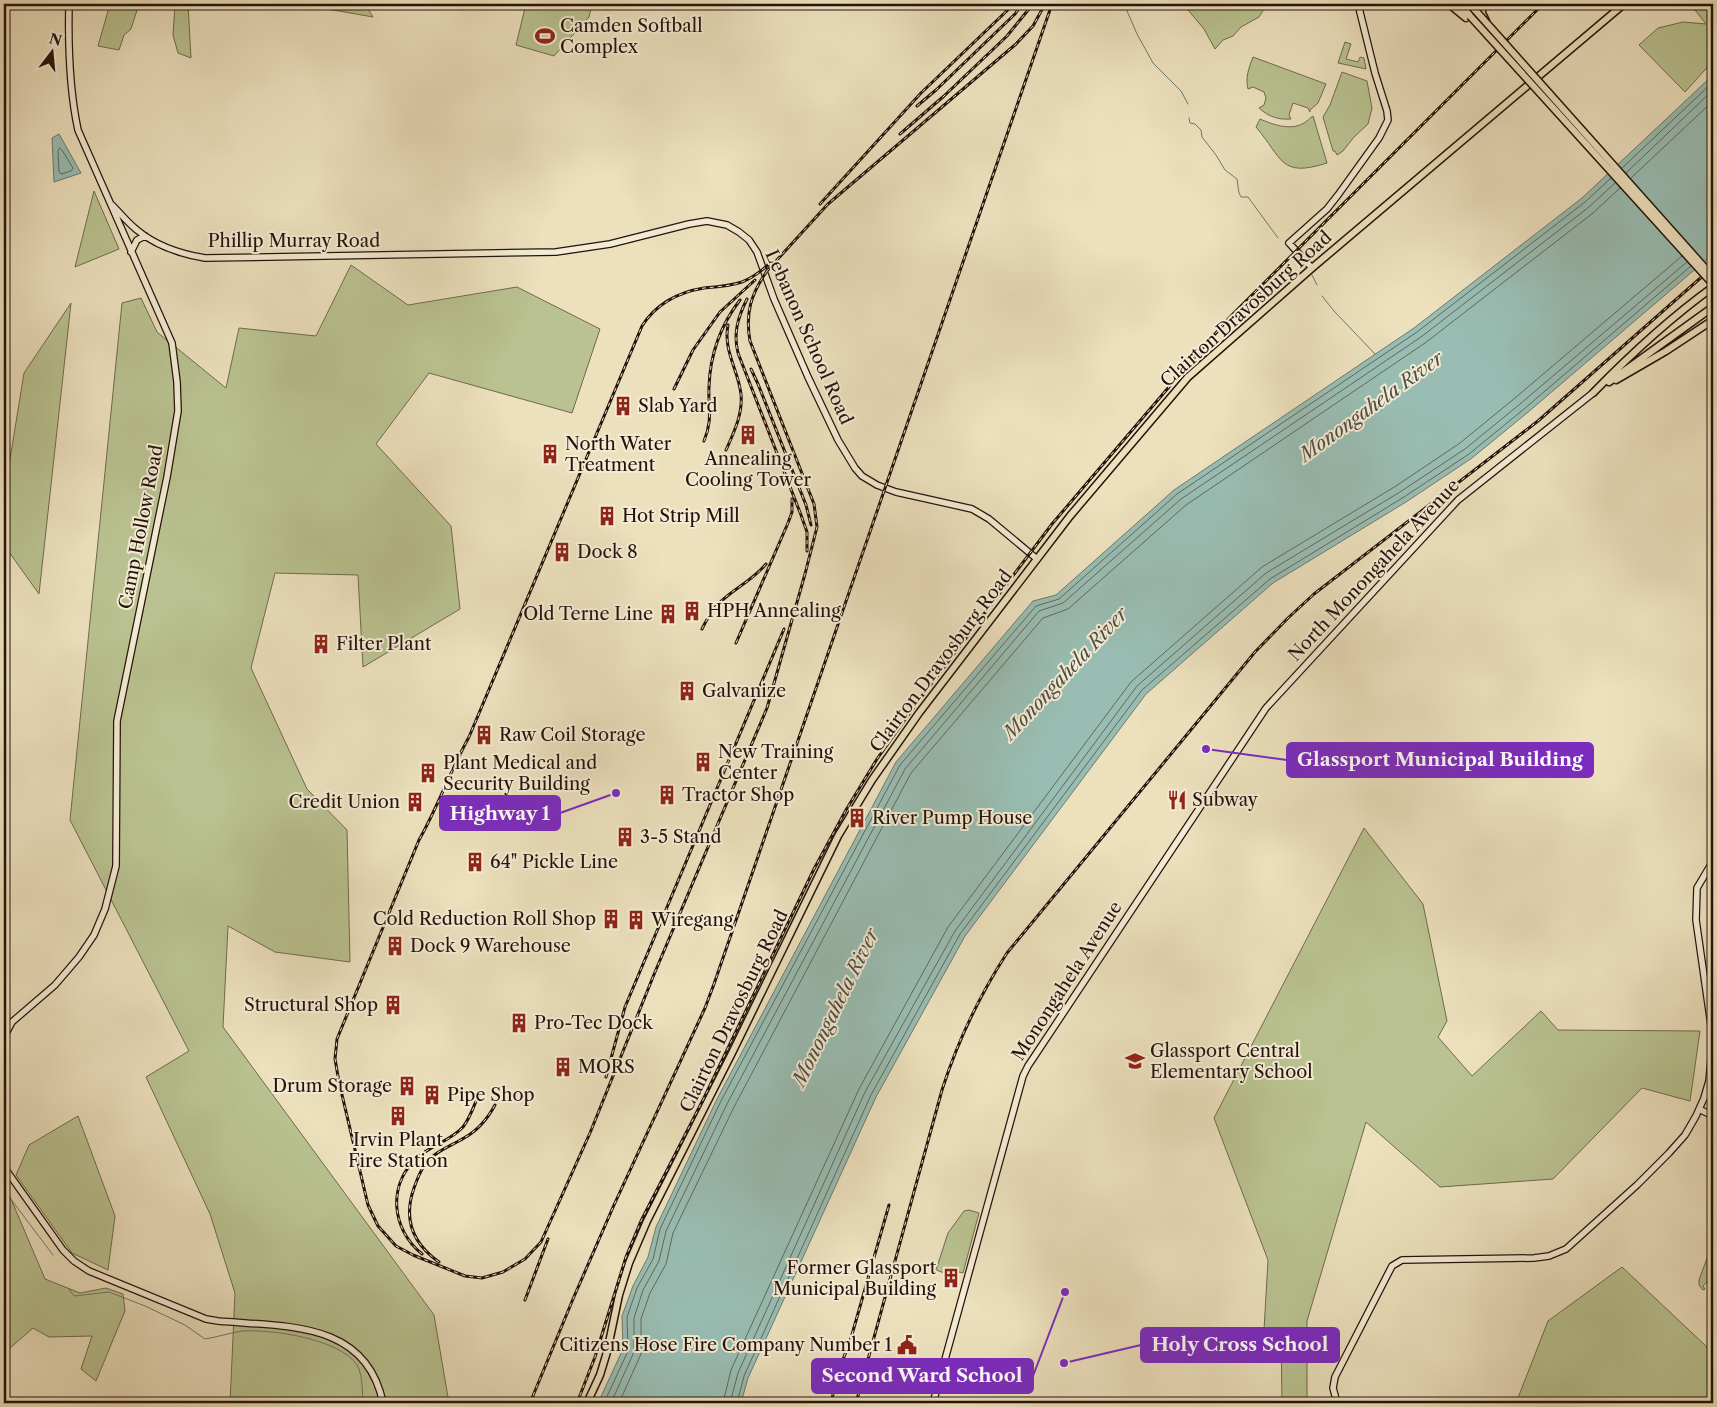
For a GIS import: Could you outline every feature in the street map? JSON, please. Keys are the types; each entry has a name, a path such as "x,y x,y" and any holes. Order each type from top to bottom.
{"main road":[{"name":"Camp Hollow Road","path":"4,1036 12,1022 55,985 79,957 94,935 105,909 116,866 117,721 167,477 178,412 178,382 172,343 78,130 72,103 68,49 70,4"},
{"path":"1312,268 1289,243 1327,209 1374,146 1385,128 1388,111 1375,73 1358,4"},
{"path":"1449,4 1468,17"},
{"path":"1460,4 1468,17 1504,59 1531,85 1713,283"},
{"path":"1470,4 1713,283"},
{"path":"1482,4 1482,13 1487,24"},
{"name":"Clairton Dravosburg Road","path":"587,1403 605,1360 619,1295 638,1240 838,836 867,788 914,720 1070,516 1188,377 1312,268 1531,85 1624,4"},
{"name":"Phillip Murray Road","path":"112,205 136,230 145,236 185,254 206,258 463,255"},
{"name":"Lebanon School Road","path":"463,255 556,252 583,249 689,224 707,222 727,225 749,240 757,252 774,299 808,376 838,440 862,476 877,485 896,492 972,509 989,519 1037,559"},
{"path":"131,252 137,240 145,236"},
{"path":"1593,394 1638,349 1713,283"},
{"path":"1593,394 1713,307"},
{"path":"1634,369 1713,314"},
{"path":"1593,394 1713,320"},
{"name":"North Monongahela Avenue","path":"1257,720 1279,693 1466,492 1593,394"},
{"name":"Monongahela Avenue","path":"934,1401 1025,1072 1257,720"},
{"path":"1337,1403 1333,1388 1335,1377 1392,1266 1402,1260 1534,1258 1549,1256 1566,1249 1637,1185 1685,1135 1699,1109 1709,1081 1712,1049 1696,920 1697,888 1713,861"},
{"path":"4,1026 12,1022"},
{"path":"1699,1109 1713,1116"},
{"path":"4,1167 63,1250 74,1261 90,1271 206,1318 218,1321 295,1327 312,1330 328,1336 352,1349 368,1364 380,1389 384,1403"},
{"path":"934,1401 948,1403"}],"green space":[{"path":"110,4 139,4 131,29 124,35 119,50 98,46"},
{"path":"175,4 188,4 191,58 178,53 173,35"},
{"path":"299,4 365,4 373,17"},
{"name":"Camden Softball Complex","path":"526,4 592,4 589,17 554,56 516,45"},
{"path":"1183,4 1267,4 1259,17 1241,27 1233,36 1223,40 1215,49 1204,29"},
{"path":"1684,4 1713,4 1713,61 1685,92 1639,45 1658,28 1683,22 1706,24 1692,6"},
{"path":"1345,42 1351,44 1346,59 1358,62 1360,57 1364,58 1366,69 1338,63"},
{"path":"1253,57 1326,84 1318,103 1310,112 1308,108 1293,103 1289,115 1291,119 1282,119 1267,114 1259,108 1264,105 1266,98 1264,92 1253,87 1248,89 1247,85 1248,73"},
{"path":"1342,72 1367,81 1372,108 1368,124 1337,155 1333,151 1323,117 1330,105"},
{"path":"1313,116 1327,163 1312,167 1291,167 1284,163 1256,127 1260,119 1290,127 1302,124"},
{"path":"94,191 119,249 75,267"},
{"path":"351,265 408,305 517,287 600,329 572,413 429,373 376,444 451,526 460,609 363,667 358,575 275,573 251,668 307,789 347,830 350,962 275,952 228,926 223,1027 434,1315 449,1403 230,1403 235,1293 210,1214 146,1077 189,1051 70,820 122,303 141,298 157,332 226,388 239,328 316,336"},
{"path":"71,303 39,594 4,545 4,496 24,373"},
{"path":"1364,828 1423,904 1447,1021 1438,1037 1472,1076 1541,1011 1558,1030 1700,1031 1690,1101 1642,1088 1553,1179 1440,1187 1366,1122 1307,1321 1307,1403 1282,1403 1281,1329 1264,1330 1268,1260 1214,1118"},
{"path":"78,1116 115,1216 108,1270 72,1253 16,1175 29,1145"},
{"path":"8,1192 45,1279 80,1293 106,1288 123,1294 125,1311 96,1381 81,1369 92,1336 49,1337 33,1328 10,1348 4,1342 4,1203"},
{"path":"969,1210 979,1213 963,1273 959,1272 957,1268 953,1276 936,1270 948,1233 964,1211"},
{"path":"1713,1242 1713,1276 1703,1286 1705,1289 1703,1290 1699,1285 1699,1280"},
{"path":"1622,1267 1706,1346 1713,1362 1713,1403 1516,1403 1548,1321"}],"water":[{"name":"Monongahela River","path":"1713,75 1713,254 1472,458 1406,502 1273,583 1146,694 965,936 876,1097 748,1378 741,1403 598,1403 623,1349 622,1316 633,1286 648,1257 656,1227 717,1099 896,762 1033,601 1056,595 1174,490 1414,328 1582,198"},
{"path":"59,134 81,173 54,182 52,138"}],"waterway":[{"path":"1124,4 1137,34 1153,63 1181,91 1188,104"},
{"path":"1189,118 1190,123 1195,124 1201,130 1202,137 1225,170 1237,179 1241,197 1248,197 1278,238"},
{"path":"1312,275 1317,285"},
{"path":"1322,296 1375,354"},
{"path":"4,1190 53,1255"},
{"path":"69,1289 74,1296 109,1292 185,1325 205,1339 242,1331 255,1331 287,1334 321,1342 336,1348 357,1365 361,1379 363,1403"}],"railway":[{"path":"820,204 921,93 1014,4"},
{"path":"917,106 1015,14 1022,4"},
{"path":"900,134 944,96 1007,36 1033,4"},
{"path":"766,272 828,204 1016,44 1033,26 1045,4"},
{"path":"530,1403 614,1205 705,1008 714,984 1052,4"},
{"path":"577,1403 595,1357 626,1257 641,1221 704,1098 814,869 846,810 877,759 919,700 1052,524 1230,317 1543,4"},
{"path":"767,271 753,296 751,304 748,321 750,341 814,504 817,527 767,708 655,972 590,1133 541,1242 525,1259 503,1272 482,1278 465,1276 396,1246 378,1226 368,1205 339,1082 335,1059 337,1039 419,840 469,737 642,326 654,311 677,296 704,288 742,282 756,275 768,265"},
{"path":"856,1403 942,1090 970,1020 987,986 1007,953 1255,652 1288,618 1314,594 1538,421 1713,267"},
{"path":"674,389 693,350 720,312 755,280"},
{"path":"747,299 737,325 738,353 807,532 807,551"},
{"path":"704,441 709,420 710,375 714,352 727,320 740,300"},
{"path":"726,450 741,409 741,394 729,352 728,325"},
{"path":"751,369 806,505 811,525"},
{"path":"736,643 788,523 792,512 792,499"},
{"path":"702,629 718,604 753,577 766,564"},
{"path":"606,1077 625,1007 784,629"},
{"path":"422,1254 404,1232 399,1219 397,1193 401,1180 408,1168 418,1157 463,1127 470,1116 478,1096"},
{"path":"439,1262 422,1247 412,1230 409,1210 414,1188 428,1161 438,1152 478,1128 495,1105"},
{"path":"831,1403 838,1373 851,1338 889,1205"},
{"path":"525,1300 548,1239"}],"place":[{"name":"Camden Softball Complex","path":"545,36"},
{"name":"Slab Yard","path":"623,406"},
{"name":"Annealing Cooling Tower","path":"748,435"},
{"name":"North Water Treatment","path":"550,454"},
{"name":"Hot Strip Mill","path":"607,516"},
{"name":"Dock 8","path":"562,552"},
{"name":"HPH Annealing","path":"692,611"},
{"name":"Old Terne Line","path":"668,614"},
{"name":"Filter Plant","path":"321,644"},
{"name":"Galvanize","path":"687,691"},
{"name":"Raw Coil Storage","path":"484,735"},
{"name":"Glassport Municipal Building","path":"1206,749"},
{"name":"New Training Center","path":"703,762"},
{"name":"Plant Medical and Security Building","path":"428,773"},
{"name":"Highway 1","path":"616,793"},
{"name":"Tractor Shop","path":"667,795"},
{"name":"Subway","path":"1177,800"},
{"name":"Credit Union","path":"415,802"},
{"name":"River Pump House","path":"857,818"},
{"name":"3-5 Stand","path":"625,837"},
{"name":"64\" Pickle Line","path":"475,862"},
{"name":"Cold Reduction Roll Shop","path":"611,919"},
{"name":"Wiregang","path":"636,920"},
{"name":"Dock 9 Warehouse","path":"395,946"},
{"name":"Structural Shop","path":"393,1005"},
{"name":"Pro-Tec Dock","path":"519,1023"},
{"name":"Glassport Central Elementary School","path":"1135,1061"},
{"name":"MORS","path":"563,1067"},
{"name":"Drum Storage","path":"407,1086"},
{"name":"Pipe Shop","path":"432,1095"},
{"name":"Irvin Plant Fire Station","path":"398,1116"},
{"name":"Former Glassport Municipal Building","path":"951,1278"},
{"name":"Second Ward School","path":"1065,1292"},
{"name":"Citizens Hose Fire Company Number 1","path":"907,1345"},
{"name":"Holy Cross School","path":"1064,1363"}]}
